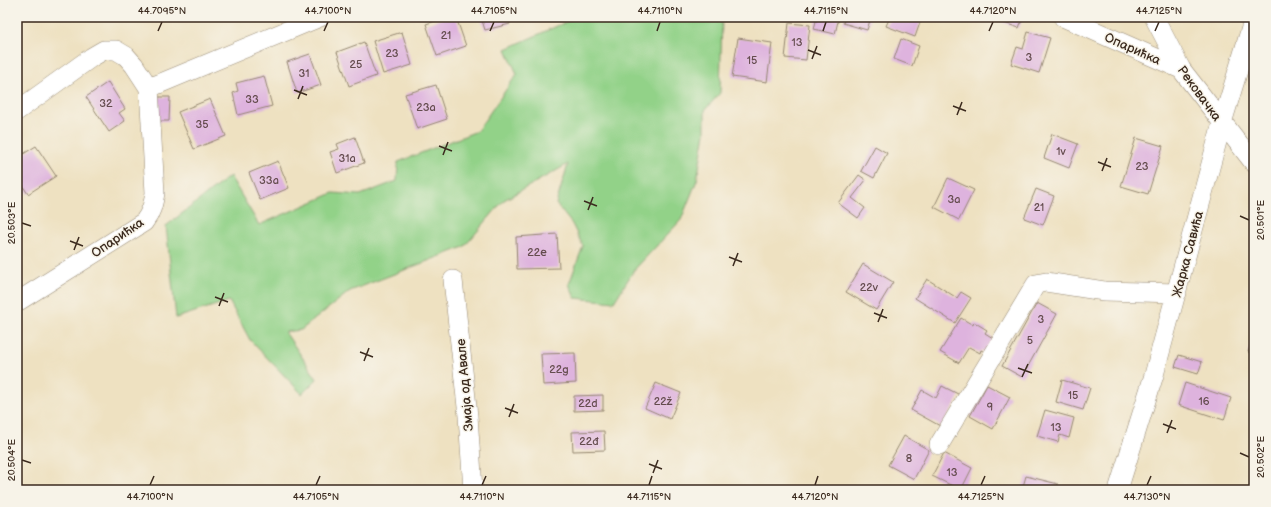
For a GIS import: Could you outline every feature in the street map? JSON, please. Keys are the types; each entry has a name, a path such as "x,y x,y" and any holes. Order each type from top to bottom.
{"street":[{"path":"17,111 104,50 116,50 126,56 149,88 320,17"},
{"name":"Опарићка","path":"1063,17 1180,69"},
{"name":"Рековачка","path":"1154,17 1180,69 1254,163"},
{"name":"Жарка Савића","path":"1118,490 1154,375 1222,123 1254,18"},
{"name":"Опарићка","path":"17,302 144,222 149,215 153,205 155,193 149,88"},
{"name":"Змаја од Авале","path":"453,280 468,416 473,490"},
{"path":"940,446 1036,284 1046,282 1104,291 1177,293"}],"green space":[{"path":"577,17 722,17 720,93 705,110 705,133 697,180 681,220 634,270 614,302 575,298 569,284 583,246 572,224 556,204 568,164 504,200 464,247 350,291 301,330 285,332 317,379 302,394 250,340 229,301 176,318 166,226 230,176 259,225 333,193 360,195 397,181 398,162 477,131 517,74 506,49"}],"building":[{"path":"447,17 456,17 466,46 437,56 426,24"},
{"path":"481,17 508,17 510,24 485,30"},
{"path":"817,17 839,17 835,34 814,29"},
{"path":"845,17 871,17 867,30 843,23"},
{"path":"890,17 922,17 915,37 886,26"},
{"path":"956,17 968,17 967,21"},
{"path":"996,17 1023,17 1019,28 996,20"},
{"path":"789,23 810,25 806,60 785,58"},
{"path":"402,32 412,65 383,74 373,41"},
{"path":"1028,32 1050,38 1039,73 1011,64 1017,47 1023,49"},
{"path":"738,38 772,43 767,82 732,77"},
{"path":"901,39 919,46 912,66 894,59"},
{"path":"364,42 376,76 349,86 337,52"},
{"path":"310,54 321,85 297,93 287,62"},
{"path":"264,76 272,106 238,115 233,93 238,91 236,83"},
{"path":"108,82 125,109 119,113 125,121 109,132 86,97"},
{"path":"436,85 447,119 417,129 405,94"},
{"path":"154,97 170,97 169,121 154,121"},
{"path":"210,99 226,136 194,149 178,112"},
{"path":"1052,134 1078,144 1069,168 1044,158"},
{"path":"355,137 364,163 337,173 330,152 339,149 337,144"},
{"path":"1136,138 1163,146 1148,194 1121,186"},
{"path":"36,146 56,176 28,194 17,177 17,158"},
{"path":"875,146 887,153 874,178 861,171"},
{"path":"278,161 289,188 260,200 249,173"},
{"path":"859,175 866,180 852,198 865,208 858,218 838,203"},
{"path":"948,178 974,190 959,220 934,207"},
{"path":"1036,189 1054,196 1043,225 1024,218"},
{"path":"557,234 559,268 517,269 516,237"},
{"path":"863,264 893,282 876,310 846,292"},
{"path":"927,279 957,298 961,292 971,298 955,323 915,298"},
{"path":"1037,303 1057,314 1022,377 1002,366"},
{"path":"961,318 973,325 974,322 987,330 985,333 993,338 985,352 981,350 980,353 969,347 959,363 940,352"},
{"path":"1254,335 1254,354 1248,352"},
{"path":"575,353 576,383 543,385 541,354"},
{"path":"1179,355 1202,362 1198,374 1175,367"},
{"path":"1062,380 1090,388 1083,410 1056,402"},
{"path":"656,383 681,393 670,419 645,408"},
{"path":"1185,383 1231,398 1224,420 1178,405"},
{"path":"987,385 1010,397 993,429 970,416"},
{"path":"942,386 960,395 942,427 911,410 922,390 936,398"},
{"path":"603,395 603,410 574,411 574,396"},
{"path":"1045,410 1074,418 1069,438 1060,435 1058,442 1037,436"},
{"path":"604,431 605,450 573,451 572,432"},
{"path":"904,436 929,450 914,479 888,465"},
{"path":"944,453 972,468 961,490 932,476"},
{"path":"1026,476 1058,484 1057,490 1022,490"}]}
